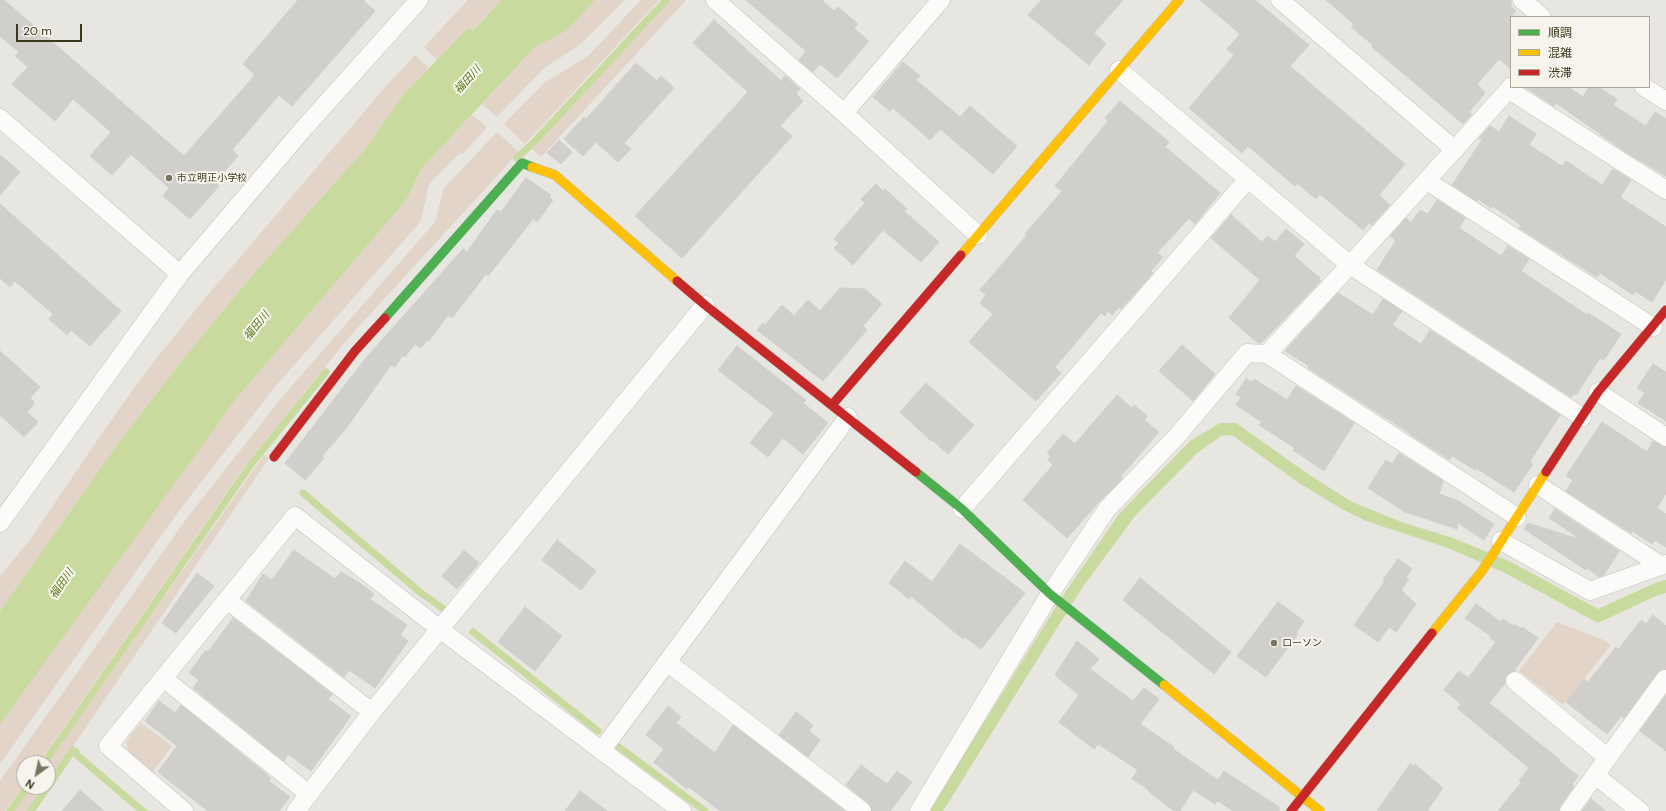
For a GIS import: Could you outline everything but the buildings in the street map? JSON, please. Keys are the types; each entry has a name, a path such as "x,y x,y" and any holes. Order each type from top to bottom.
{"street":[{"path":"0,523 180,274 305,127 419,0"},
{"path":"715,0 844,113 978,235"},
{"path":"844,113 942,0"},
{"path":"832,405 1179,0"},
{"path":"1280,0 1455,150"},
{"path":"1522,0 1541,16"},
{"path":"1119,70 1350,265 1582,417"},
{"path":"1267,354 1350,265 1510,88 1666,190"},
{"path":"1646,88 1666,101"},
{"path":"0,118 180,274"},
{"path":"274,457 355,351 522,163 555,175 705,305 848,417 962,510 1050,594 1320,811"},
{"path":"962,510 1248,179"},
{"path":"1426,181 1653,327"},
{"path":"296,811 372,712 705,305"},
{"path":"1291,811 1482,571 1598,392 1666,312"},
{"path":"919,811 1050,594 1107,509 1177,436 1247,353 1267,354 1517,518"},
{"path":"1598,392 1666,437"},
{"path":"602,750 848,417"},
{"path":"1538,485 1663,565"},
{"path":"184,811 108,746 295,516 440,630 682,811"},
{"path":"1498,546 1590,590 1663,565"},
{"path":"227,600 372,712"},
{"path":"667,662 862,811"},
{"path":"163,678 309,794"},
{"path":"1569,811 1665,679 1666,680"},
{"path":"1514,681 1608,758"},
{"path":"1595,775 1640,811"}],"shaded area":[{"path":"468,0 501,0 472,31 468,28 437,60 424,47"},
{"path":"595,0 625,0 581,44 543,69 497,117 482,104 534,48 566,31"},
{"path":"641,0 659,0 525,144 504,124 544,83 588,56"},
{"path":"670,0 686,0 541,157 532,149"},
{"path":"415,55 429,68 403,95 366,148 256,271 183,359 117,445 0,611 0,576 29,541 107,426 148,369 201,303 387,85"},
{"path":"472,115 487,127 463,154 459,154 429,184 421,221 274,388 178,512 0,764 0,724 82,609 236,399 407,199 421,169"},
{"path":"497,132 519,152 351,335 247,463 45,755 18,755 187,518 283,396 435,222 444,188"},
{"path":"264,455 269,458 56,771 56,755 53,755"},
{"path":"1557,622 1604,640 1611,645 1563,705 1519,671"},
{"path":"141,723 172,746 151,774 130,758 126,741"},
{"path":"16,758 16,795 5,811 0,811 0,781"},
{"path":"24,795 39,795 28,811 13,811"}],"water":[{"name":"福田川","path":"501,0 595,0 566,31 534,48 421,169 407,199 236,399 0,724 0,611 117,445 183,359 256,271 366,148 403,95 468,28 473,31"},
{"path":"1220,423 1236,423 1308,474 1352,502 1404,523 1453,538 1511,562 1598,609 1655,583 1666,580 1666,593 1658,595 1598,623 1503,572 1448,548 1366,521 1342,509 1299,483 1232,435 1221,436 1197,453 1135,516 1082,588 943,811 929,811 1062,597 1119,514 1190,441"},
{"path":"73,747 148,811 137,811 69,753"}],"waterway":[{"path":"517,158 535,141 666,0"},
{"path":"50,755 252,463 326,372"},
{"path":"303,493 421,593 444,609"},
{"path":"473,632 598,731"},
{"path":"619,747 705,811"},
{"path":"56,775 73,750 76,752"},
{"path":"10,811 21,795"},
{"path":"31,811 42,795"}],"traffic: fast":[{"path":"385,318 522,163 532,167"},
{"path":"916,472 962,509 1050,594 1164,685"}],"traffic: slow":[{"path":"961,255 1179,0"},
{"path":"532,167 555,175 677,281"},
{"path":"1432,633 1482,571 1546,472"},
{"path":"1164,685 1320,811"}],"traffic: jam":[{"path":"832,405 961,255"},
{"path":"677,281 705,305 916,472"},
{"path":"1546,472 1598,392 1666,310"},
{"path":"274,457 355,351 385,318"},
{"path":"1291,811 1432,633"}],"place":[{"name":"市立明正小学校","path":"169,178"},
{"name":"ローソン","path":"1274,643"}]}
